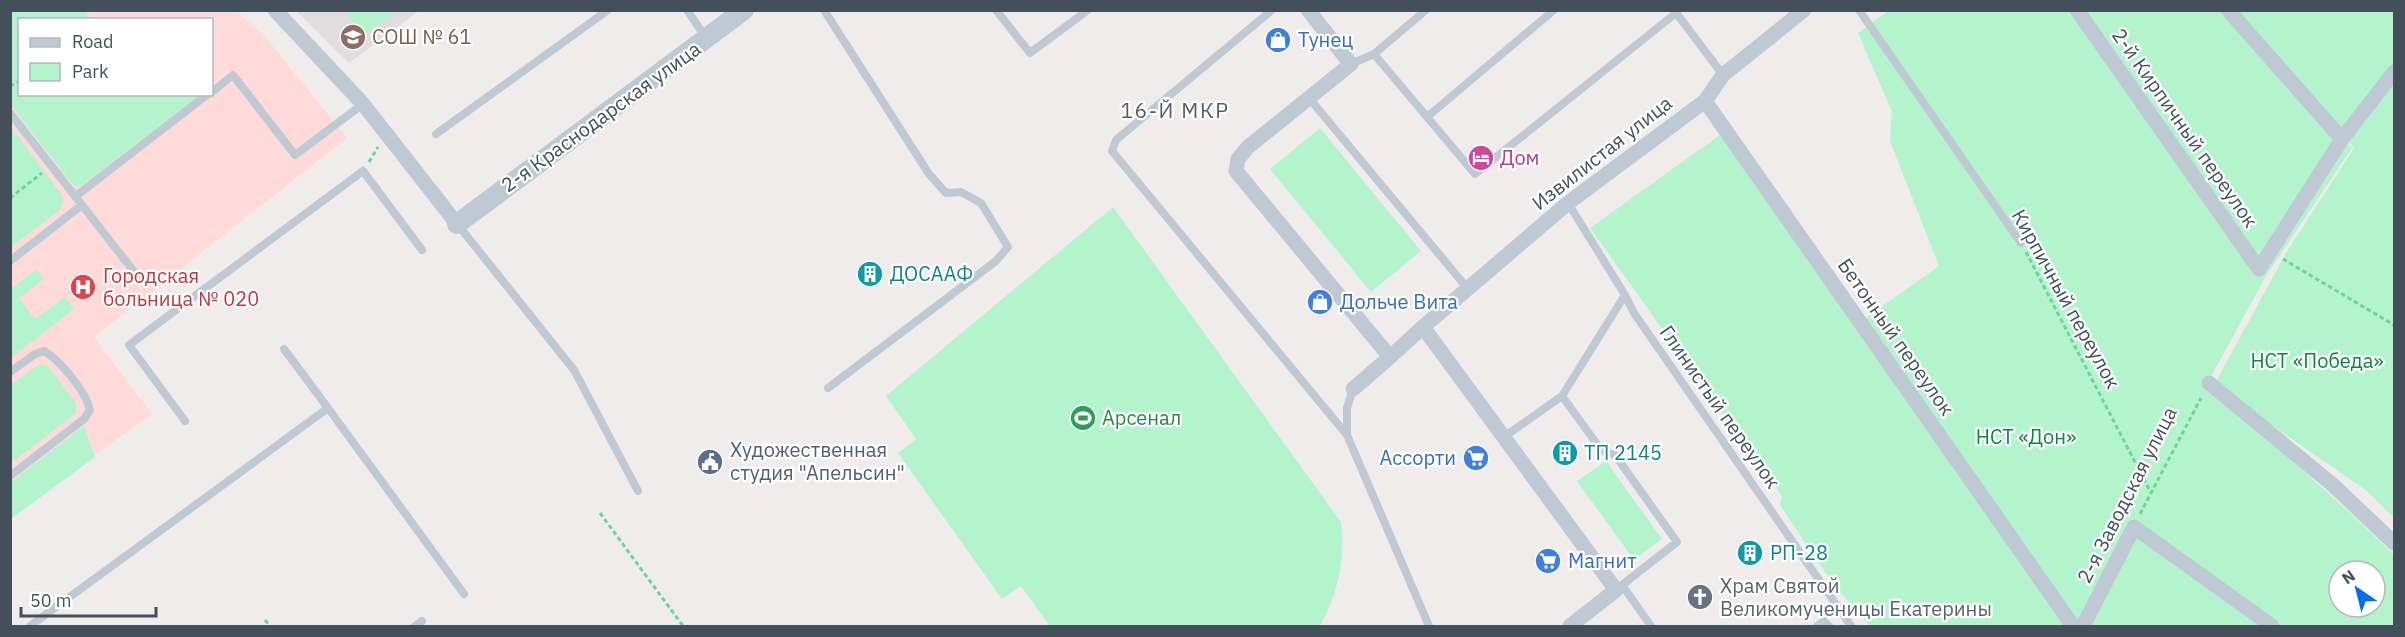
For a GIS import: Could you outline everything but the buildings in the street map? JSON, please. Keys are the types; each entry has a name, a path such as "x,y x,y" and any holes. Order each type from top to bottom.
{"street":[{"path":"275,10 363,104 457,224"},
{"name":"2-я Краснодарская улица","path":"457,224 744,10"},
{"path":"1308,10 1351,64 1248,147 1238,159 1236,171 1390,357"},
{"name":"Извилистая улица","path":"1353,389 1568,203 1705,100 1723,75 1804,10"},
{"name":"2-й Кирпичный переулок","path":"2077,10 2259,269 2342,139"},
{"path":"2228,10 2342,139 2394,72"},
{"name":"Бетонный переулок","path":"1705,100 2073,627"},
{"path":"1423,327 1619,587 1570,627"},
{"path":"2209,383 2332,486 2394,543"},
{"path":"2141,531 2272,627"},
{"name":"2-я Заводская улица","path":"2083,627 2141,531"}],"lane":[{"path":"436,134 608,10"},
{"path":"687,10 707,39"},
{"path":"824,10 929,174 946,193 961,192 981,203 1008,247 996,261 828,387"},
{"path":"996,10 1030,53 1088,10"},
{"path":"1272,10 1116,140 1112,151 1347,435 1429,627"},
{"path":"1351,64 1374,54 1426,10"},
{"path":"1427,117 1554,10"},
{"name":"Кирпичный переулок","path":"1859,10 2021,243"},
{"path":"1374,54 1475,174 1675,11 1723,75"},
{"path":"213,91 233,75 295,155 363,104"},
{"path":"76,196 206,96"},
{"path":"1309,98 1468,289"},
{"path":"10,113 139,278"},
{"path":"185,421 129,345 363,171 422,250"},
{"name":"Глинистый переулок","path":"1568,203 1634,313 1851,627"},
{"path":"10,261 82,205"},
{"path":"457,224 574,370 638,491"},
{"path":"1504,437 1562,396 1625,295"},
{"path":"284,349 464,594"},
{"path":"10,372 35,354 44,351 53,356 87,399 90,410 84,419 10,476"},
{"path":"1347,435 1347,408 1353,389"},
{"path":"1562,396 1602,451 1615,455 1677,542 1619,587 1651,627"},
{"path":"30,627 328,408"},
{"path":"415,627 423,621"},
{"path":"1817,627 1824,621 1829,627"}],"path":[{"path":"363,171 387,133"},
{"path":"10,198 51,165"},
{"name":"Кирпичный переулок","path":"2021,243 2151,493"},
{"path":"2285,261 2394,325"},
{"name":"2-я Заводская улица","path":"2141,531 2151,493 2209,383"},
{"path":"600,513 683,627"},
{"path":"265,620 270,627"}],"shaded area":[{"name":"Городская больница № 020","path":"11,11 237,11 267,39 347,138 94,337 152,414 11,515"},
{"name":"СОШ № 61","path":"296,11 419,11 349,63"}],"green space":[{"path":"10,11 85,11 90,18 18,18 18,96 199,96 81,186 74,186 11,105"},
{"path":"345,11 398,11 363,36"},
{"name":"НСТ «Дон»","path":"1888,11 2232,11 2352,148 2266,276 2207,384 2394,555 2394,626 1870,626 1833,584 1780,505 1782,496 1590,228 1720,135 1856,325 1939,266 1890,141 1892,112 1858,33"},
{"name":"НСТ «Победа»","path":"2234,11 2394,11 2394,518 2367,491 2214,385 2286,253 2354,148"},
{"path":"11,127 62,195 63,200 60,210 11,247"},
{"path":"1320,128 1421,251 1371,292 1270,169"},
{"name":"Арсенал","path":"1113,207 1341,522 1342,549 1339,576 1332,601 1320,626 1050,626 1021,586 1002,599 898,453 916,439 886,396"},
{"path":"36,269 44,279 19,298 35,319 65,297 74,309 11,358 11,289"},
{"path":"43,364 49,367 76,403 76,413 14,461 10,457 11,385 38,365"},
{"path":"84,426 95,457 11,519 11,482"},
{"path":"1606,461 1662,539 1634,560 1577,481"}],"place":[{"name":"СОШ № 61","path":"353,37"},
{"name":"Тунец","path":"1278,40"},
{"name":"Дом","path":"1481,158"},
{"name":"ДОСААФ","path":"870,274"},
{"name":"Городская больница № 020","path":"83,287"},
{"name":"Дольче Вита","path":"1320,302"},
{"name":"Арсенал","path":"1083,418"},
{"name":"ТП 2145","path":"1565,453"},
{"name":"Ассорти","path":"1476,458"},
{"name":"Художественная студия \"Апельсин\"","path":"710,462"},
{"name":"РП-28","path":"1750,553"},
{"name":"Магнит","path":"1548,561"},
{"name":"Храм Святой Великомученицы Екатерины","path":"1700,597"}],"district":[{"name":"16-Й МКР","path":"1175,111"}]}
